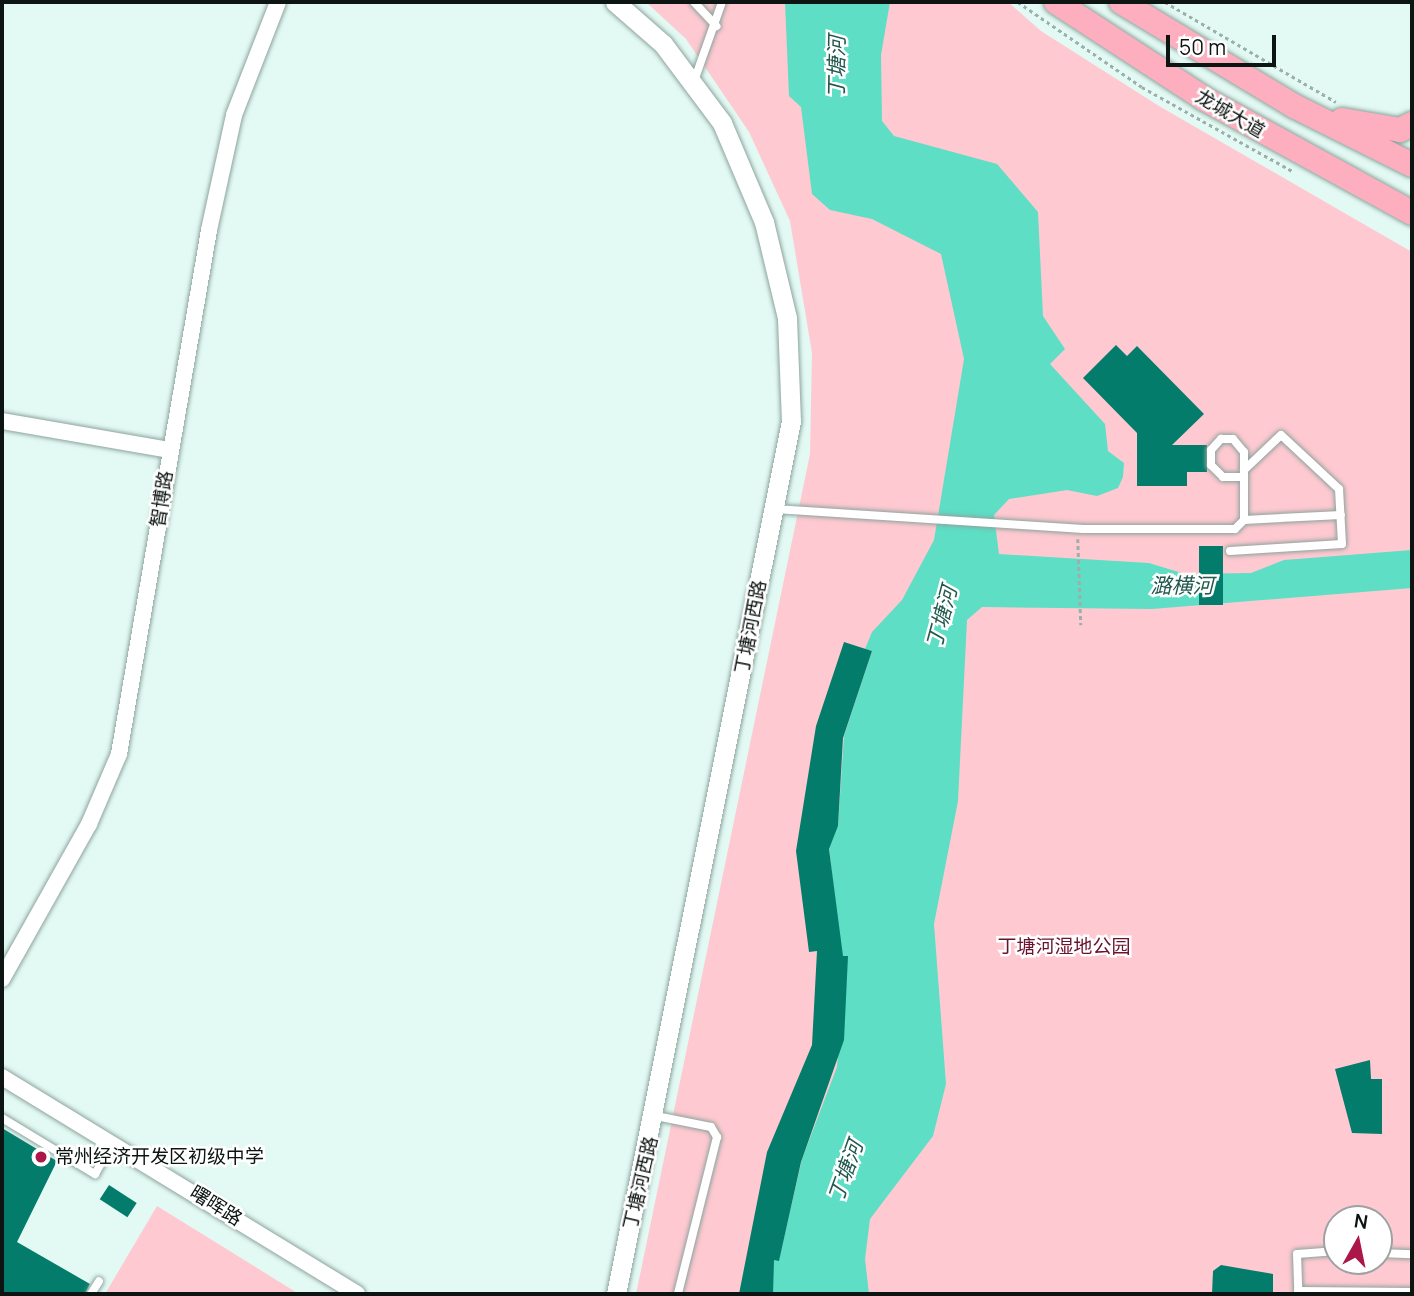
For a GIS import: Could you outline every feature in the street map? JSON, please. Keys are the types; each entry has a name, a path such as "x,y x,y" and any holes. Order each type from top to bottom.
{"main road":[{"name":"龙城大道","path":"1056,2 1203,99 1412,213"},
{"name":"龙城大道","path":"1121,2 1294,106 1412,165"},
{"path":"1294,106 1400,130 1412,124"}],"street":[{"name":"智博路","path":"2,979 89,824 119,754 170,450 234,115 278,2"},
{"name":"丁塘河西路","path":"615,2 663,44 722,123 764,222 786,318 791,421 656,1116 615,1294"},
{"path":"2,421 170,450"},
{"name":"曙晖路","path":"2,1077 113,1142 338,1289 357,1294"}],"lane":[{"path":"694,2 716,26"},
{"path":"693,84 716,26 722,2"},
{"path":"1230,551 1342,544 1339,489 1280,435 1244,474 1223,477 1211,465 1211,450 1222,439 1233,439 1244,452 1244,474 1244,520"},
{"path":"774,509 1077,529 1235,529 1244,520 1341,515"},
{"path":"656,1116 711,1128 717,1137 678,1294"},
{"path":"2,1118 95,1174 113,1142"},
{"path":"1323,1252 1297,1254 1298,1292 1412,1292"},
{"path":"1393,1253 1412,1254"},
{"path":"91,1294 99,1281"}],"path":[{"path":"1165,2 1342,106"},
{"path":"1077,529 1081,625"}],"green space":[{"name":"丁塘河湿地公园","path":"646,2 1008,2 1041,31 1159,106 1412,252 1412,1294 636,1294 810,454 812,353 790,221 749,132 686,39"},
{"path":"157,1206 299,1294 105,1294"}],"water":[{"path":"785,2 890,2 881,55 882,121 894,136 997,164 1038,212 1043,316 1065,349 1050,364 1105,424 1108,451 1124,463 1123,477 1118,488 1097,496 1067,490 1009,499 994,515 999,554 1149,563 1185,574 1251,573 1284,560 1412,550 1412,588 1152,609 982,607 967,620 958,801 934,924 946,1084 933,1136 870,1219 865,1259 869,1294 773,1294 768,1258 779,1260 802,1159 837,1067 847,956 841,956 829,847 838,826 844,736 872,651 865,649 872,632 902,600 934,540 964,359 941,254 872,219 830,210 812,194 801,107 789,96"}],"building":[{"path":"1116,345 1127,356 1137,346 1204,414 1172,445 1207,445 1207,472 1187,472 1187,486 1137,486 1137,433 1083,378"},
{"path":"1199,546 1223,546 1223,605 1199,605"},
{"path":"844,642 872,651 843,738 838,826 829,849 843,956 848,956 844,1040 801,1162 779,1261 774,1260 773,1294 739,1294 767,1152 812,1045 817,951 809,952 796,851 816,726"},
{"path":"1370,1060 1371,1079 1382,1079 1382,1134 1352,1133 1335,1069"},
{"path":"2,1128 57,1161 17,1242 90,1284 85,1294 2,1294"},
{"path":"109,1185 137,1203 127,1217 100,1199"},
{"path":"1221,1265 1273,1274 1273,1294 1212,1294 1213,1271"}],"place":[{"name":"常州经济开发区初级中学","path":"41,1157"}],"water label":[{"name":"丁塘河","path":"836,67"},
{"name":"潞横河","path":"1182,585"},
{"name":"丁塘河","path":"941,617"},
{"name":"丁塘河","path":"845,1171"}]}
